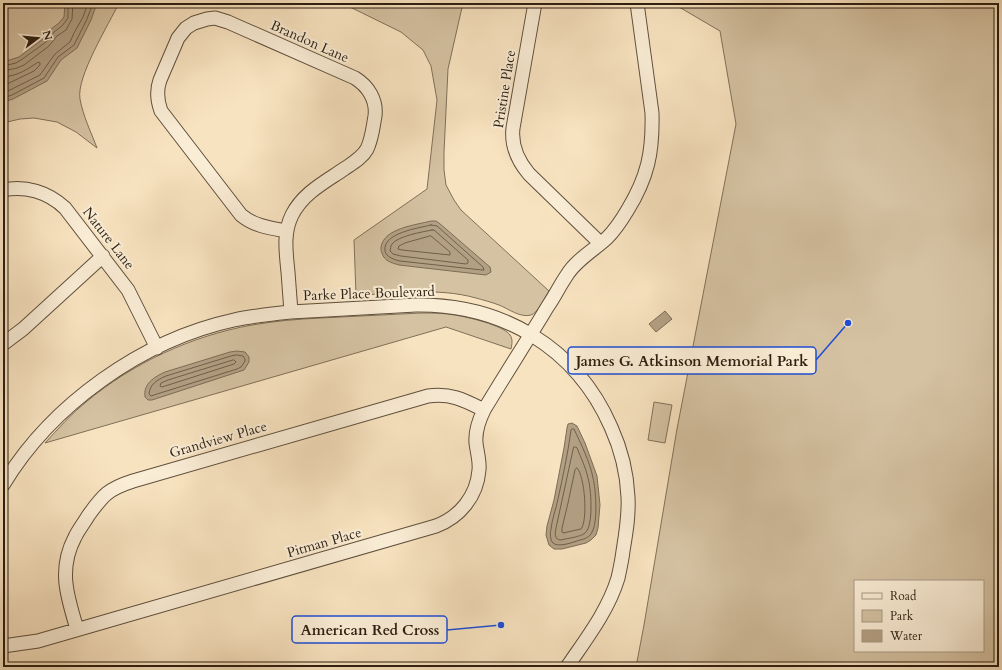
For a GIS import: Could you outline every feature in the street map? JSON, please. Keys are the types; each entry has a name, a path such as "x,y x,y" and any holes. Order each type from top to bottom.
{"street":[{"name":"Pristine Place","path":"535,3 512,139 520,161 529,174 600,243"},
{"path":"530,334 567,274 617,227 637,194 644,176 651,152 652,113 637,3"},
{"name":"Brandon Lane","path":"287,231 248,221 241,215 161,110 157,95 160,80 181,34 190,25 198,21 215,18 242,28 355,78 367,88 372,97 375,113 367,149 356,161 309,193 293,213 287,231 286,245 291,312"},
{"name":"Nature Lane","path":"3,190 27,189 42,193 55,200 68,213 132,296 157,348"},
{"path":"3,344 23,329 102,256"},
{"name":"Parke Place Boulevard","path":"3,485 30,447 46,429 83,394 112,373 140,356 196,331 229,321 264,315 291,312 416,305 441,306 470,310 491,316 530,334 555,352 582,379 605,414 622,459 627,487 627,527 617,580 606,608 567,667"},
{"name":"Pitman Place","path":"3,646 38,641 436,526 456,516 464,508 472,496 479,470 476,434 479,421 484,410 530,334"},
{"name":"Grandview Place","path":"77,629 67,594 65,576 67,558 77,532 98,503 110,490 133,481 428,396 442,395 462,399 484,410"}],"green space":[{"path":"3,3 119,3 88,64 80,89 80,99 83,112 97,148 76,132 57,122 34,118 20,119 3,123"},
{"path":"341,3 463,3 448,69 444,152 446,185 461,210 549,291 534,314 527,316 515,313 487,301 446,293 416,292 356,295 354,240 427,189 437,100 431,66 423,50 401,32"},
{"path":"680,3 999,3 999,667 636,667 677,429 736,124 720,31 679,7"},
{"path":"442,313 455,315 493,325 506,331 510,335 512,340 511,349 446,327 45,443 80,407 123,375 164,353 207,336 252,325 278,321"},
{"path":"654,402 672,405 665,443 648,440"}],"water":[{"path":"65,3 97,3 91,20 77,48 61,60 47,81 13,99 3,102 3,62 19,57 43,39 64,17"},
{"path":"436,221 439,223 490,267 491,272 486,275 399,265 389,261 383,256 381,247 383,241 388,235 402,228"},
{"path":"665,311 672,319 656,332 649,324"},
{"path":"237,351 245,352 249,357 249,362 244,370 152,400 148,400 145,397 146,388 150,382 165,372"},
{"path":"572,423 577,426 597,476 600,505 598,528 596,535 586,543 562,549 554,549 549,545 546,535 547,526 554,500 567,428 568,424"}],"place":[{"name":"James G. Atkinson Memorial Park","path":"848,323"},
{"name":"American Red Cross","path":"501,625"}]}
